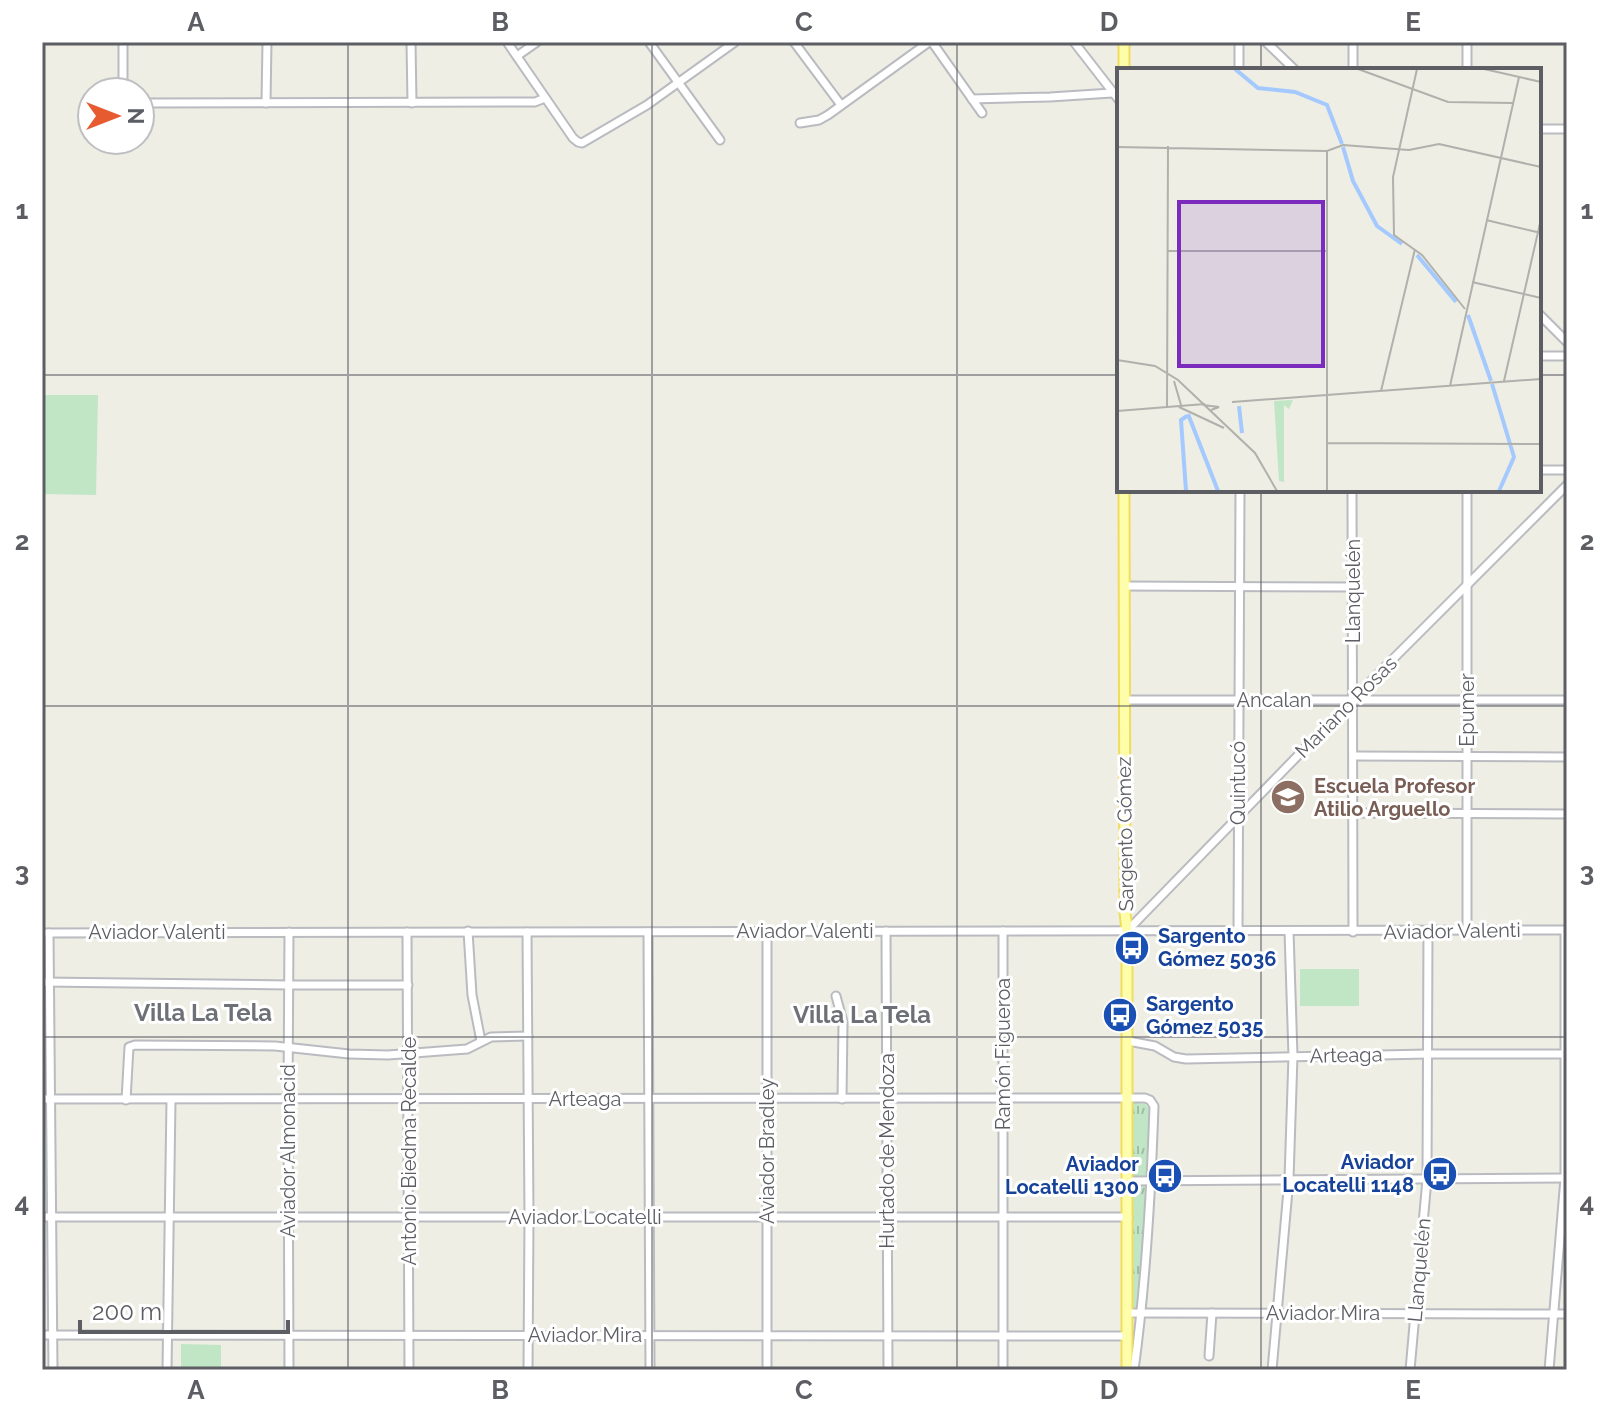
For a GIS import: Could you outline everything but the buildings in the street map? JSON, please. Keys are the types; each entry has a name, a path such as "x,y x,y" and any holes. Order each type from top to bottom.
{"main road":[{"path":"1124,42 1124,68"},
{"name":"Sargento Gómez","path":"1124,492 1127,1370"}],"street":[{"path":"123,42 123,76"},
{"path":"266,103 267,42"},
{"path":"411,42 412,103"},
{"path":"507,42 573,138 582,143 679,83 735,42"},
{"path":"517,56 537,42"},
{"path":"649,42 720,140"},
{"path":"794,42 841,105"},
{"path":"800,123 819,120 930,42 982,113"},
{"path":"1074,42 1117,98"},
{"path":"1239,42 1239,68"},
{"path":"1266,42 1293,68"},
{"path":"1353,42 1353,68"},
{"path":"1467,42 1467,68"},
{"path":"972,99 1112,93"},
{"path":"156,103 535,102 545,98"},
{"path":"1541,129 1567,129"},
{"path":"1541,316 1567,342"},
{"path":"1541,356 1567,356"},
{"path":"1541,470 1567,470"},
{"name":"Mariano Rosas","path":"1127,931 1567,485"},
{"name":"Quintucó","path":"1238,932 1240,492"},
{"name":"Llanquelén","path":"1352,492 1353,932"},
{"name":"Epumer","path":"1467,492 1467,929"},
{"path":"1124,586 1352,587"},
{"name":"Ancalan","path":"1124,700 1567,700"},
{"path":"1354,756 1567,757"},
{"path":"1353,813 1567,814"},
{"name":"Llanquelén","path":"1410,1370 1427,1179 1428,930"},
{"path":"1549,1370 1566,1178 1566,930"},
{"name":"Aviador Valenti","path":"45,933 1566,930"},
{"path":"468,931 472,995 481,1041"},
{"name":"Aviador Bradley","path":"767,931 767,1370"},
{"name":"Hurtado de Mendoza","path":"886,931 888,1370"},
{"name":"Ramón Figueroa","path":"1003,931 1003,1370"},
{"path":"1272,1370 1289,1179 1293,1056 1289,931"},
{"name":"Aviador Almonacid","path":"289,932 289,1370"},
{"name":"Antonio Biedma Recalde","path":"407,932 409,1370"},
{"path":"527,932 528,1370"},
{"path":"648,932 650,1370"},
{"path":"45,933 53,1370"},
{"path":"46,982 408,985"},
{"path":"836,996 843,1022 842,1099"},
{"path":"126,1100 129,1047 135,1045 288,1047 349,1054 409,1053 467,1049 491,1037 528,1036"},
{"name":"Arteaga","path":"1128,1041 1155,1046 1174,1057 1186,1059 1566,1054"},
{"path":"1128,1098 1145,1098 1154,1106 1141,1313 1134,1370"},
{"name":"Arteaga","path":"46,1099 1128,1098"},
{"path":"167,1370 171,1100"},
{"path":"1128,1181 1566,1178"},
{"name":"Aviador Locatelli","path":"42,1217 1128,1217"},
{"name":"Aviador Mira","path":"1127,1313 1567,1314"},
{"path":"1209,1356 1212,1313"},
{"name":"Aviador Mira","path":"42,1335 1127,1336"}],"green space":[{"path":"42,395 98,395 96,495 42,494"},
{"path":"1300,969 1359,969 1359,1006 1300,1006"},
{"path":"1133,1101 1150,1109 1149,1177 1132,1176"},
{"path":"1147,1184 1138,1310 1131,1308 1131,1186"},
{"path":"181,1344 221,1345 221,1370 181,1370"}],"place":[{"name":"Escuela Profesor Atilio Arguello","path":"1288,797"},
{"name":"Sargento Gómez 5036","path":"1132,948"},
{"name":"Sargento Gómez 5035","path":"1120,1015"},
{"name":"Aviador Locatelli 1148","path":"1440,1174"},
{"name":"Aviador Locatelli 1300","path":"1165,1176"}],"district":[{"name":"Villa La Tela","path":"203,1013"},
{"name":"Villa La Tela","path":"862,1015"}]}
